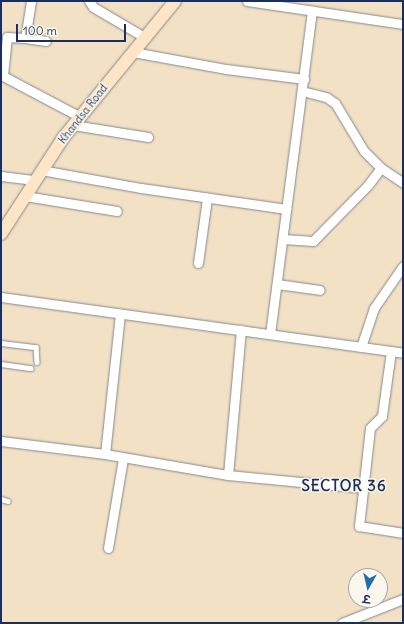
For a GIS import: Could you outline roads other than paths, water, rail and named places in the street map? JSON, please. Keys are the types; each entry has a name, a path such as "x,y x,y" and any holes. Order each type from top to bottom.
{"street":[{"path":"25,38 31,1"},
{"path":"89,1 94,7 146,38"},
{"name":"Khandsa Road","path":"1,234 38,175 76,121 175,1"},
{"path":"247,1 403,24"},
{"path":"270,334 312,11"},
{"path":"46,41 7,37 3,76 76,121 148,137"},
{"path":"133,52 213,67 304,79"},
{"path":"302,91 326,97 335,103 364,151 381,168 403,183"},
{"path":"283,239 312,241 368,185 381,168"},
{"path":"1,176 38,175 286,209"},
{"path":"25,196 116,211"},
{"path":"198,263 207,198"},
{"path":"361,347 374,308 403,266"},
{"path":"277,284 320,290"},
{"path":"1,297 403,353"},
{"path":"105,454 120,314"},
{"path":"228,475 241,330"},
{"path":"391,351 382,416 371,424 370,428 360,526 403,533"},
{"path":"1,441 105,454 228,475 364,488"},
{"path":"108,548 123,458"},
{"path":"342,623 403,599"}],"lane":[{"path":"1,343 36,348 37,362"},
{"path":"1,364 31,368"},
{"path":"1,499 8,501"}],"district":[{"name":"SECTOR 36","path":"344,486"}]}
